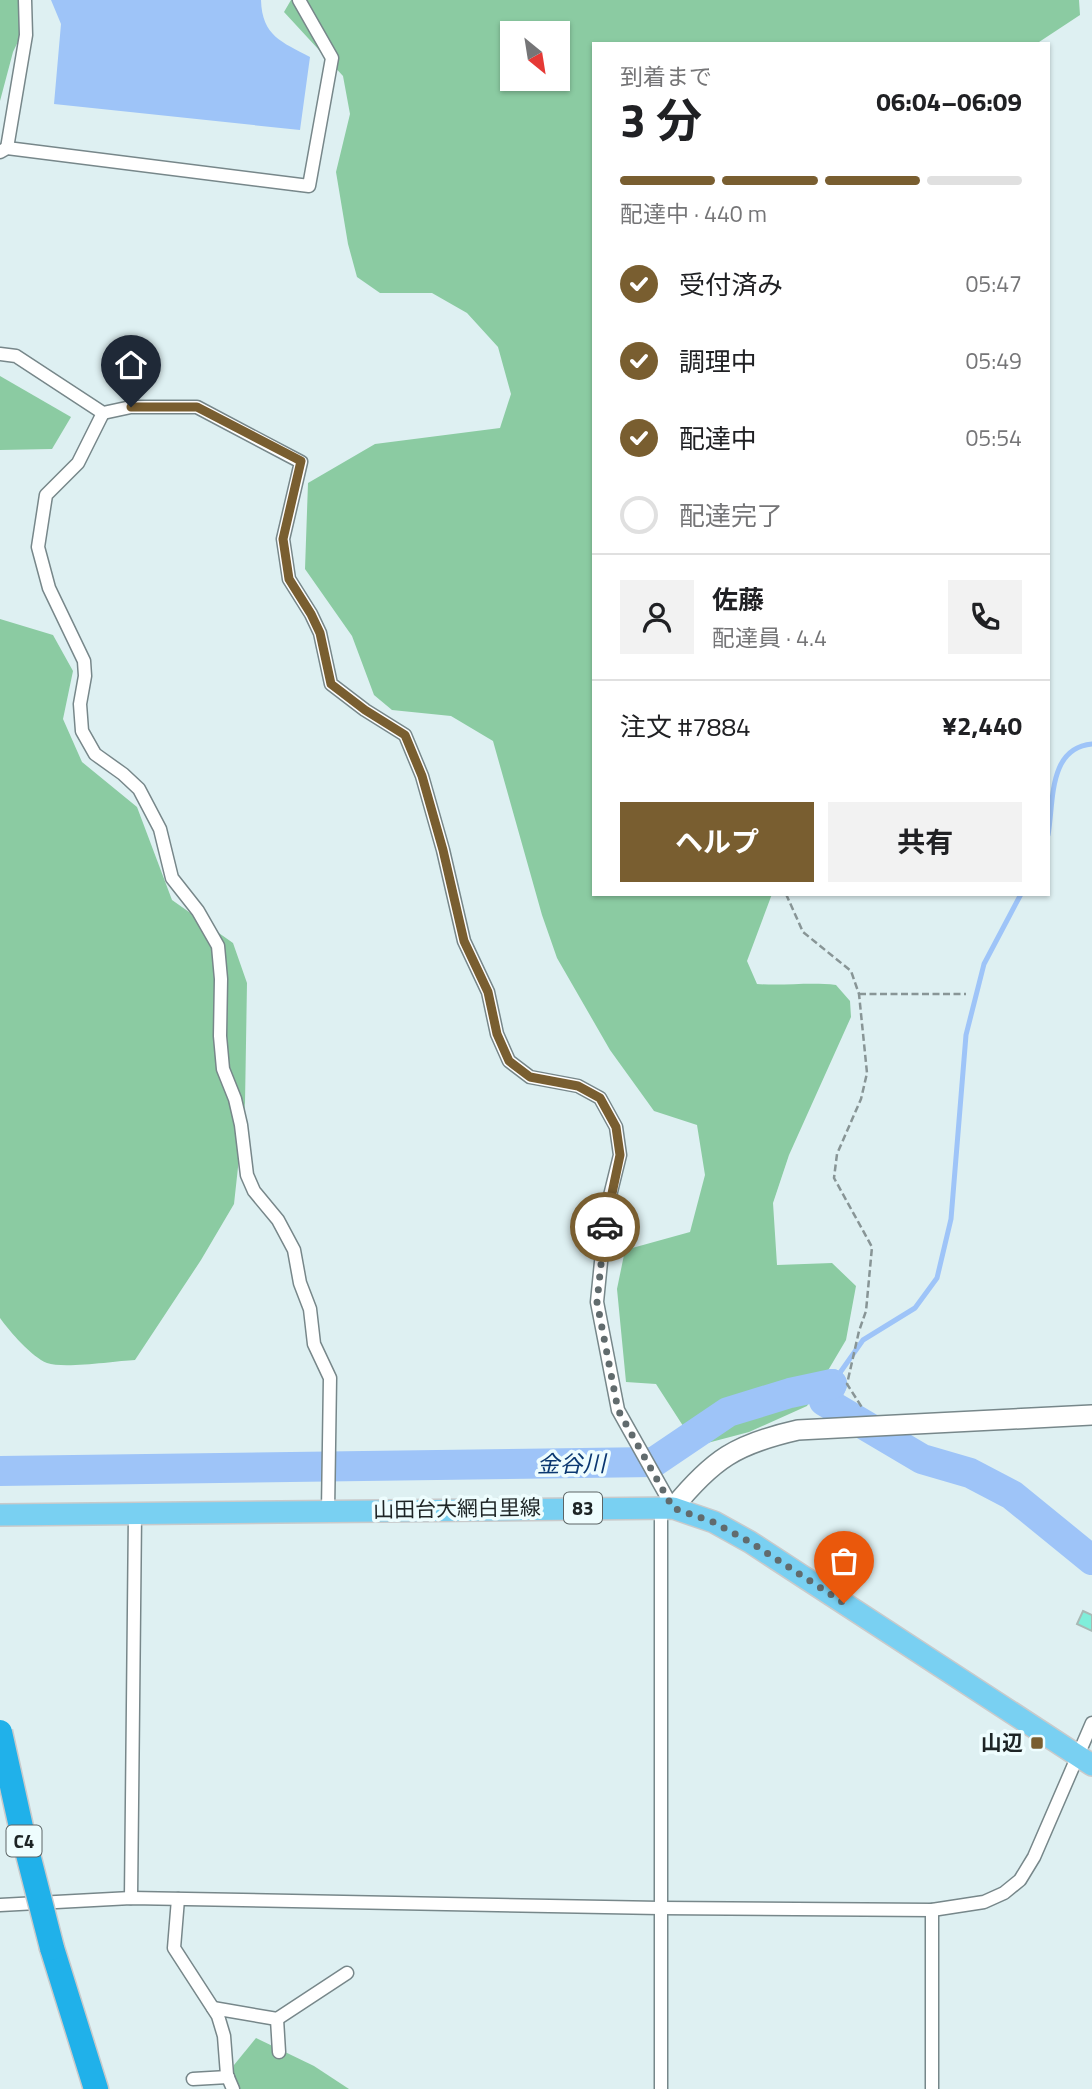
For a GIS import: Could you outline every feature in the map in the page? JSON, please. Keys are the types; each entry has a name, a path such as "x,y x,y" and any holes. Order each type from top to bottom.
{"highway":[{"name":"C4","path":"0,1732 52,1948 96,2089"}],"main road":[{"name":"山田台大網白里線","path":"0,1515 667,1508 713,1522 750,1542 1085,1760"}],"street":[{"path":"26,0 26,35 4,150 309,186 332,58 299,0"},
{"path":"0,354 16,356 103,413 131,407 197,407 301,461 283,539 289,579 320,633 331,684 365,710 405,735 422,776 464,941 488,992 497,1034 509,1061 530,1077 578,1086 600,1098 616,1127 620,1155 606,1212 597,1302 618,1410 667,1508 660,1908 661,2089"},
{"path":"103,413 78,464 46,495 38,547 49,588 84,661 85,676 80,704 82,731 95,754 139,789 160,829 172,878 198,911 218,946 222,979 220,1036 223,1069 238,1112 247,1175 254,1191 278,1220 294,1251 300,1283 310,1309 314,1344 330,1378 328,1511"},
{"path":"667,1508 718,1460 763,1438 798,1430 1092,1415"},
{"path":"131,1898 135,1514"},
{"path":"0,1905 131,1898 932,1910 984,1902 1004,1893 1020,1880 1034,1857 1085,1760 1092,1723"},
{"path":"178,1899 174,1948 213,2008 224,2036 231,2083 193,2079"},
{"path":"932,1910 932,2089"},
{"path":"213,2008 277,2019 347,1973"},
{"path":"277,2019 279,2052"}],"path":[{"path":"787,896 803,932 852,971 859,994 867,1073 861,1099 837,1154 834,1178 872,1247 866,1311 848,1384 874,1427"},
{"path":"859,994 966,994"}],"green space":[{"path":"0,0 21,0 31,14 13,52 0,101"},
{"path":"291,0 1079,0 1080,15 1039,42 592,42 592,896 771,896 747,961 757,984 836,985 850,1001 851,1017 789,1155 773,1203 777,1265 832,1263 856,1286 846,1340 807,1406 749,1432 696,1446 656,1384 626,1382 617,1289 625,1250 690,1232 705,1175 697,1125 654,1111 610,1050 557,958 542,915 493,741 451,716 392,710 374,695 352,636 305,569 308,483 375,444 500,428 511,394 498,347 467,313 432,293 380,293 357,277 348,244 336,172 350,114 343,76 284,12"},
{"path":"0,376 71,417 52,449 0,450"},
{"path":"0,619 53,635 73,671 63,719 82,762 137,807 172,900 233,943 247,983 245,1103 234,1204 201,1260 135,1360 77,1365 47,1363 28,1350 0,1318"},
{"path":"256,2038 314,2066 349,2089 234,2089 234,2065"}],"water":[{"path":"51,0 261,0 265,22 275,36 310,57 300,130 54,104 61,24"}],"building":[{"path":"1083,1611 1092,1615 1092,1631 1077,1624"}],"waterway":[{"path":"1050,818 1060,766 1067,755 1092,744"},
{"path":"832,1384 863,1340 915,1308 937,1278 951,1219 966,1035 984,964 1020,896"},
{"name":"金谷川","path":"832,1384 824,1401 922,1459 970,1473 1012,1495 1092,1560"},
{"name":"金谷川","path":"0,1471 654,1462 728,1412 790,1393 832,1384"}],"way so far":[{"path":"605,1227 597,1302 618,1410 673,1508 713,1522 750,1542 844,1603"}],"place":[{"name":"山辺","path":"1037,1743"}],"route":[{"path":"131,407 197,407 301,461 283,539 289,579 320,633 331,684 365,710 405,735 422,776 464,941 488,992 497,1034 509,1061 530,1077 578,1086 600,1098 616,1127 620,1155 605,1227"}]}
